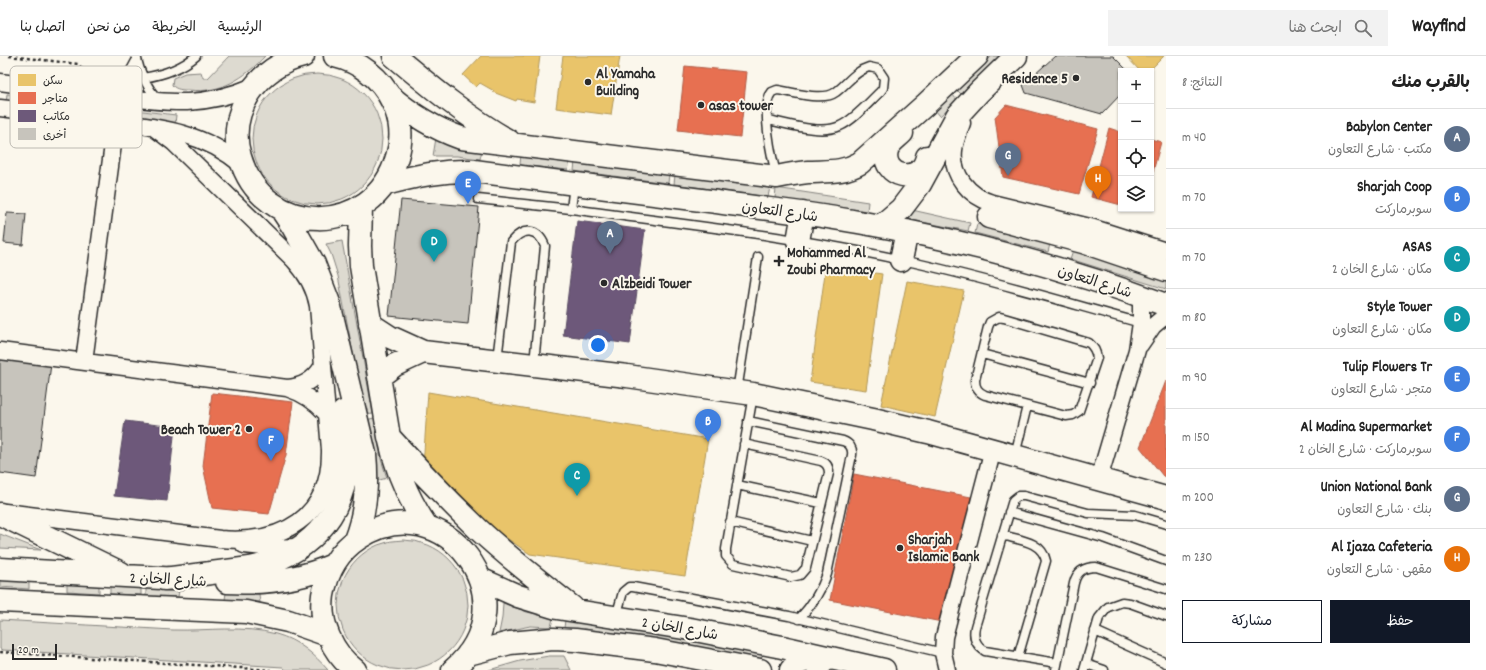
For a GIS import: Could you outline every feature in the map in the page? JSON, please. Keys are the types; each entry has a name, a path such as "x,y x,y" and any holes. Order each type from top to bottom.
{"main road":[{"path":"303,56 284,62 277,62 254,86 242,107 237,130 238,153 242,165 253,186 261,195 281,209 303,217 327,218 350,212 361,207 385,184 396,164 400,141 398,118 390,96 383,85 374,76 346,58"},
{"path":"394,56 474,120 515,145"},
{"path":"390,96 408,111 443,132 468,139 777,177 808,172 839,171 853,166 865,158 925,105 977,56"},
{"path":"925,105 909,126 887,150 890,168 900,175 914,175 919,171 926,160 928,145 936,130 963,109 1016,56"},
{"path":"881,226 901,209 920,184 963,109"},
{"name":"شارع التعاون","path":"385,184 423,174 474,171 803,213 881,226 983,248 1071,272 1166,305"},
{"path":"361,207 361,266 389,437 393,456 407,493 416,511 427,527"},
{"path":"281,209 304,245 322,283 335,324 365,454 367,490 361,524 355,540"},
{"path":"983,248 991,210 1166,270"},
{"path":"798,241 803,213"},
{"path":"901,260 907,232"},
{"path":"370,324 390,337 423,352 534,364 745,393 873,419 993,449 1166,498"},
{"path":"379,377 395,365 423,352"},
{"path":"164,579 264,566 278,561 302,547 313,538 330,516 342,490 345,476 347,455 343,404 343,360"},
{"path":"389,437 443,495 479,530 544,586 578,612"},
{"path":"0,512 129,577"},
{"path":"347,666 328,635 325,624 323,599 326,582 333,565 355,540 364,534 384,526 405,524 427,527 450,538 460,547 472,562 480,579 484,598 484,618 475,643 459,665"},
{"name":"شارع الخان 2","path":"0,569 164,579 264,583 300,577 333,565"},
{"name":"شارع الخان 2","path":"480,579 499,588 538,602 578,612 616,617 782,647 884,670"},
{"name":"شارع الخان 2","path":"0,601 246,612 288,621 328,635"},
{"name":"شارع الخان 2","path":"459,665 510,643 553,639 575,640 655,650 760,670"},
{"path":"791,670 798,662 810,660 849,670"}],"street":[{"path":"0,82 10,83"},
{"path":"142,100 186,103 209,101 225,97 254,86"},
{"path":"0,108 10,109"},
{"path":"963,109 955,142 955,166 961,180 971,192 985,201 991,210 1094,228 1166,251"},
{"path":"142,125 170,130 203,141 234,158 242,165"},
{"path":"0,512 220,539 250,539 279,533 304,518 314,507 328,480 330,465 317,301 308,276 294,260 179,147 154,127"},
{"path":"84,362 113,148"},
{"path":"1099,479 1137,350 1141,323 1141,296"},
{"path":"1137,350 1147,333 1156,322 1166,314"},
{"path":"0,351 288,388 313,400 326,413"},
{"path":"288,388 304,385 318,374 322,367"},
{"path":"947,670 943,653 944,638 993,449"},
{"path":"220,539 260,547 302,547"}],"lane":[{"path":"143,78 170,71 183,65 196,56"},
{"path":"768,120 819,130 835,128 845,124 880,92 883,88 884,78 878,69 869,67 860,71 837,92 828,96 775,91 769,96 768,120 772,154 777,177"},
{"path":"142,75 151,91 160,102"},
{"path":"571,209 574,184"},
{"path":"478,199 571,209 798,241 901,260 1012,287 1141,323"},
{"path":"497,360 511,242 522,232 530,231 543,239 545,246 534,364"},
{"path":"744,444 824,462 829,470 806,568 800,575 791,576 733,564 728,559 726,553 730,522 748,421 745,393 758,257"},
{"path":"999,317 1004,318 1089,343 1097,352 1097,358 1090,383 1082,408 1073,415 1066,416 985,395 977,390 975,380 990,322 999,317"},
{"path":"982,354 1090,383"},
{"path":"1015,455 1027,406"},
{"path":"748,421 843,441 848,443 852,449 827,574 816,598 799,619"},
{"path":"737,485 821,503"},
{"path":"1166,524 1135,516 1088,513 1021,496 1015,498 1013,500 1002,535 975,627 974,636 978,645 985,651 1057,666 1074,583 1076,577 1084,568 1096,567 1166,590"},
{"path":"1009,512 1104,538 1166,561"},
{"path":"730,522 812,541"},
{"path":"1002,535 1038,546 1044,552 1046,561 1018,657"},
{"path":"616,617 622,592 629,587 633,587 799,619 943,653"},
{"path":"1104,670 1085,667 1099,618 1103,612 1115,604 1122,602 1130,603 1166,616"},
{"path":"1095,631 1166,663"}],"path":[{"path":"9,56 78,64 80,66"},
{"path":"0,652 271,670"}],"shaded area":[{"path":"229,56 265,56 249,71 231,83 221,87 200,91 180,89 172,85 173,78 185,73 201,72 203,78 208,78"},
{"path":"992,56 1002,56 962,95 957,90"},
{"path":"323,74 342,79 363,93 377,114 381,126 381,152 377,164 363,185 342,199 330,203 311,204 292,199 271,185 257,164 253,152 252,133 257,114 271,93 292,79 304,75"},
{"path":"7,94 10,94 10,103 6,102"},
{"path":"952,94 957,100 940,116 935,110"},
{"path":"142,111 176,115 175,124 142,120"},
{"path":"436,138 482,150 480,159 457,156 433,156"},
{"path":"521,154 570,161 568,170 520,165"},
{"path":"575,161 669,174 668,183 574,171"},
{"path":"675,175 770,187 768,197 674,184"},
{"path":"776,188 868,202 867,211 775,198"},
{"path":"903,208 970,223 968,231 902,218"},
{"path":"977,224 1050,244 1048,252 975,233"},
{"path":"342,241 373,414 365,415 338,276 326,244"},
{"path":"1073,250 1166,280 1166,289 1070,259"},
{"path":"374,418 381,459 387,478 376,481 366,420"},
{"path":"0,534 41,550 0,548"},
{"path":"409,540 434,547 449,559 461,574 467,592 467,618 461,636 449,651 434,663 416,669 397,670 372,663 357,651 345,636 339,618 338,599 345,574 357,559 372,547 390,541"},
{"path":"0,580 29,582 29,589 0,587"},
{"path":"67,584 99,586 99,593 67,591"},
{"path":"110,586 141,588 141,595 110,594"},
{"path":"146,588 179,590 178,597 146,596"},
{"path":"226,592 259,594 260,602 225,600"},
{"path":"503,603 527,612 553,618 551,627 530,626 499,633"},
{"path":"0,620 173,630 238,629 264,631 284,637 298,644 317,658 328,670 286,670 283,667 3,650 0,649"},
{"path":"565,620 763,651 761,660 564,628"},
{"path":"549,656 564,656 571,670 489,670 520,661"}],"building: سكن":[{"path":"481,56 540,56 534,102 517,99 516,101 493,92 494,91 480,83 476,87 463,75"},
{"name":"Al Yamaha Building","path":"563,56 620,56 611,115 556,108"},
{"path":"1126,56 1164,56 1152,68 1137,68"},
{"path":"826,266 882,274 866,390 810,382"},
{"path":"907,281 964,291 935,417 881,405"},
{"path":"428,392 708,439 685,576 530,554 489,526 423,467"}],"building: متاجر":[{"path":"685,66 747,72 740,137 678,130"},
{"path":"1006,105 1098,129 1079,194 1003,177 995,117"},
{"path":"1109,128 1118,131 1118,204 1091,197"},
{"path":"1154,140 1161,142 1154,168"},
{"path":"1166,381 1166,477 1163,476 1140,447"},
{"name":"Beach Tower 2","path":"212,393 293,402 286,455 269,514 212,508 203,466"},
{"name":"Sharjah Islamic Bank","path":"854,474 971,497 947,623 830,600"}],"building: مكاتب":[{"name":"Alzbeidi Tower","path":"577,221 645,230 630,344 563,335"},
{"path":"125,421 175,427 167,501 114,496"}],"building: أخرى":[{"name":"Residence 5","path":"1055,56 1113,56 1125,68 1118,68 1118,97 1102,114 1026,93 1023,85"},
{"path":"401,200 479,207 468,324 389,316"},
{"path":"7,213 26,214 23,245 4,243"},
{"path":"0,357 51,364 36,478 0,473"}],"place":[{"name":"Residence 5","path":"1076,78"},
{"name":"Al Yamaha Building","path":"588,82"},
{"name":"asas tower","path":"701,105"},
{"name":"Union National Bank","path":"1008,176"},
{"name":"Al Ijaza Cafeteria","path":"1098,199"},
{"name":"Tulip Flowers Tr","path":"468,204"},
{"name":"Babylon Center","path":"610,254"},
{"name":"Mohammed Al Zoubi Pharmacy","path":"779,261"},
{"name":"Style Tower","path":"434,262"},
{"name":"Alzbeidi Tower","path":"604,283"},
{"name":"Beach Tower 2","path":"249,429"},
{"name":"Sharjah Coop","path":"708,442"},
{"name":"Al Madina Supermarket","path":"271,461"},
{"name":"ASAS","path":"577,496"},
{"name":"Sharjah Islamic Bank","path":"900,548"}]}
